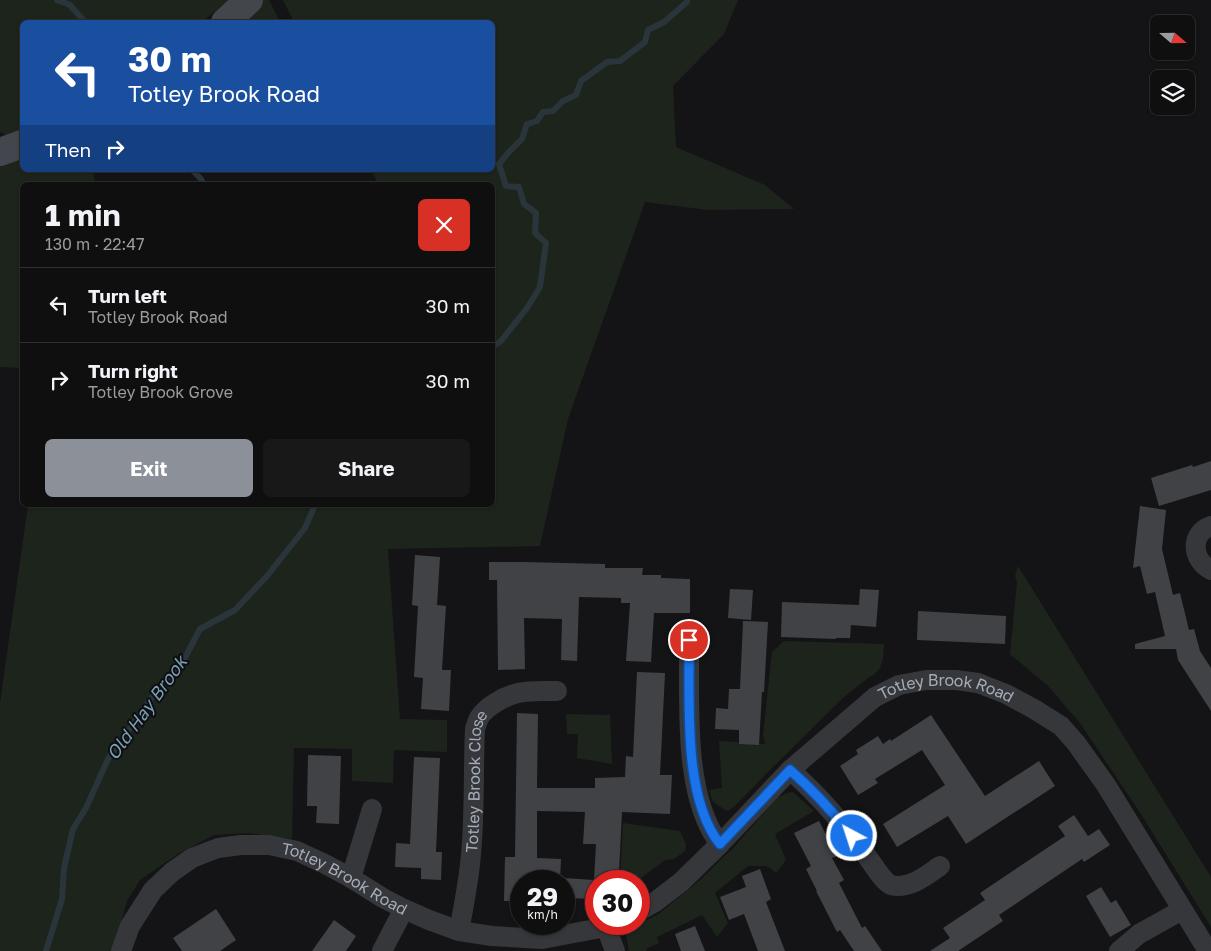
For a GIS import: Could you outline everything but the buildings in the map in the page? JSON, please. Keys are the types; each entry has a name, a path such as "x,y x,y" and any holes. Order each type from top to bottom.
{"street":[{"path":"227,20 250,0"},
{"path":"0,152 20,145"},
{"path":"1211,526 1201,533 1197,539 1196,554 1204,566 1211,570"},
{"path":"689,640 690,734 694,780 704,816 713,835 720,844"},
{"name":"Totley Brook Road","path":"650,905 672,889 720,844 790,770 875,698 899,685 926,680 956,680 978,683 1006,694 1061,726 1076,743 1106,785 1208,951"},
{"name":"Totley Brook Close","path":"459,930 468,885 471,856 475,729 479,718 486,709 516,693 557,691"},
{"path":"790,770 827,806 852,836 880,876 891,885 904,885 918,881 940,866"},
{"path":"351,878 372,809"},
{"name":"Totley Brook Road","path":"121,951 130,926 153,890 172,872 192,858 218,848 241,845 269,846 296,851 325,864 404,909 459,930 492,936 542,939 585,930"},
{"path":"382,951 404,909"},
{"path":"1119,951 1139,934 1182,910"},
{"path":"611,935 615,951"}],"shaded area":[{"path":"0,0 229,0 204,20 20,20 20,132 10,136 0,132"},
{"path":"261,0 269,0 279,20 238,20"},
{"path":"283,0 738,0 724,34 673,86 676,147 765,185 794,209 708,210 645,202 568,419 540,546 388,549 400,719 447,720 447,752 394,750 393,783 352,781 352,749 294,748 292,839 248,833 214,835 178,854 140,880 127,901 113,951 0,951 0,703 28,507 495,507 495,182 377,182 372,172 495,172 495,20 293,20"},
{"path":"20,158 20,172 93,172 95,182 20,182 20,368 0,367 0,165"},
{"path":"1018,566 1211,877 1211,927 1141,814 1080,723 1048,686 1010,654 1017,582 1015,576"},
{"path":"784,641 884,644 883,659 880,668 875,674 844,697 734,807 727,811 713,802 709,790 722,788 719,741 765,744 763,735 772,652"},
{"path":"566,714 610,715 612,764 577,758 578,734 567,734"},
{"path":"793,792 814,811 775,834 786,860 776,873 767,866 748,866 715,893 728,923 717,937 702,915 657,937 659,943 646,949 646,951 629,951 626,935 650,935 650,918 660,913 701,879 734,847 777,798"},
{"path":"623,823 680,831 686,844 685,851 674,859 665,860 650,871 621,870"}],"waterway":[{"path":"57,0 70,5 83,20"},
{"name":"Old Hay Brook","path":"495,345 501,341 527,308 540,287 546,243 535,233 536,213 524,204 519,187 506,186 499,164 522,139 527,124 537,121 543,112 553,111 563,101 576,95 581,81 607,62 620,61 645,42 648,30 664,22 687,0"},
{"path":"194,172 202,182"},
{"name":"Old Hay Brook","path":"46,951 62,899 64,868 73,829 86,808 108,759 157,690 177,673 200,629 235,610 267,576 305,528 314,507"}],"route":[{"path":"689,640 690,734 694,780 704,816 713,835 720,844 790,770 818,796 852,836"}]}
